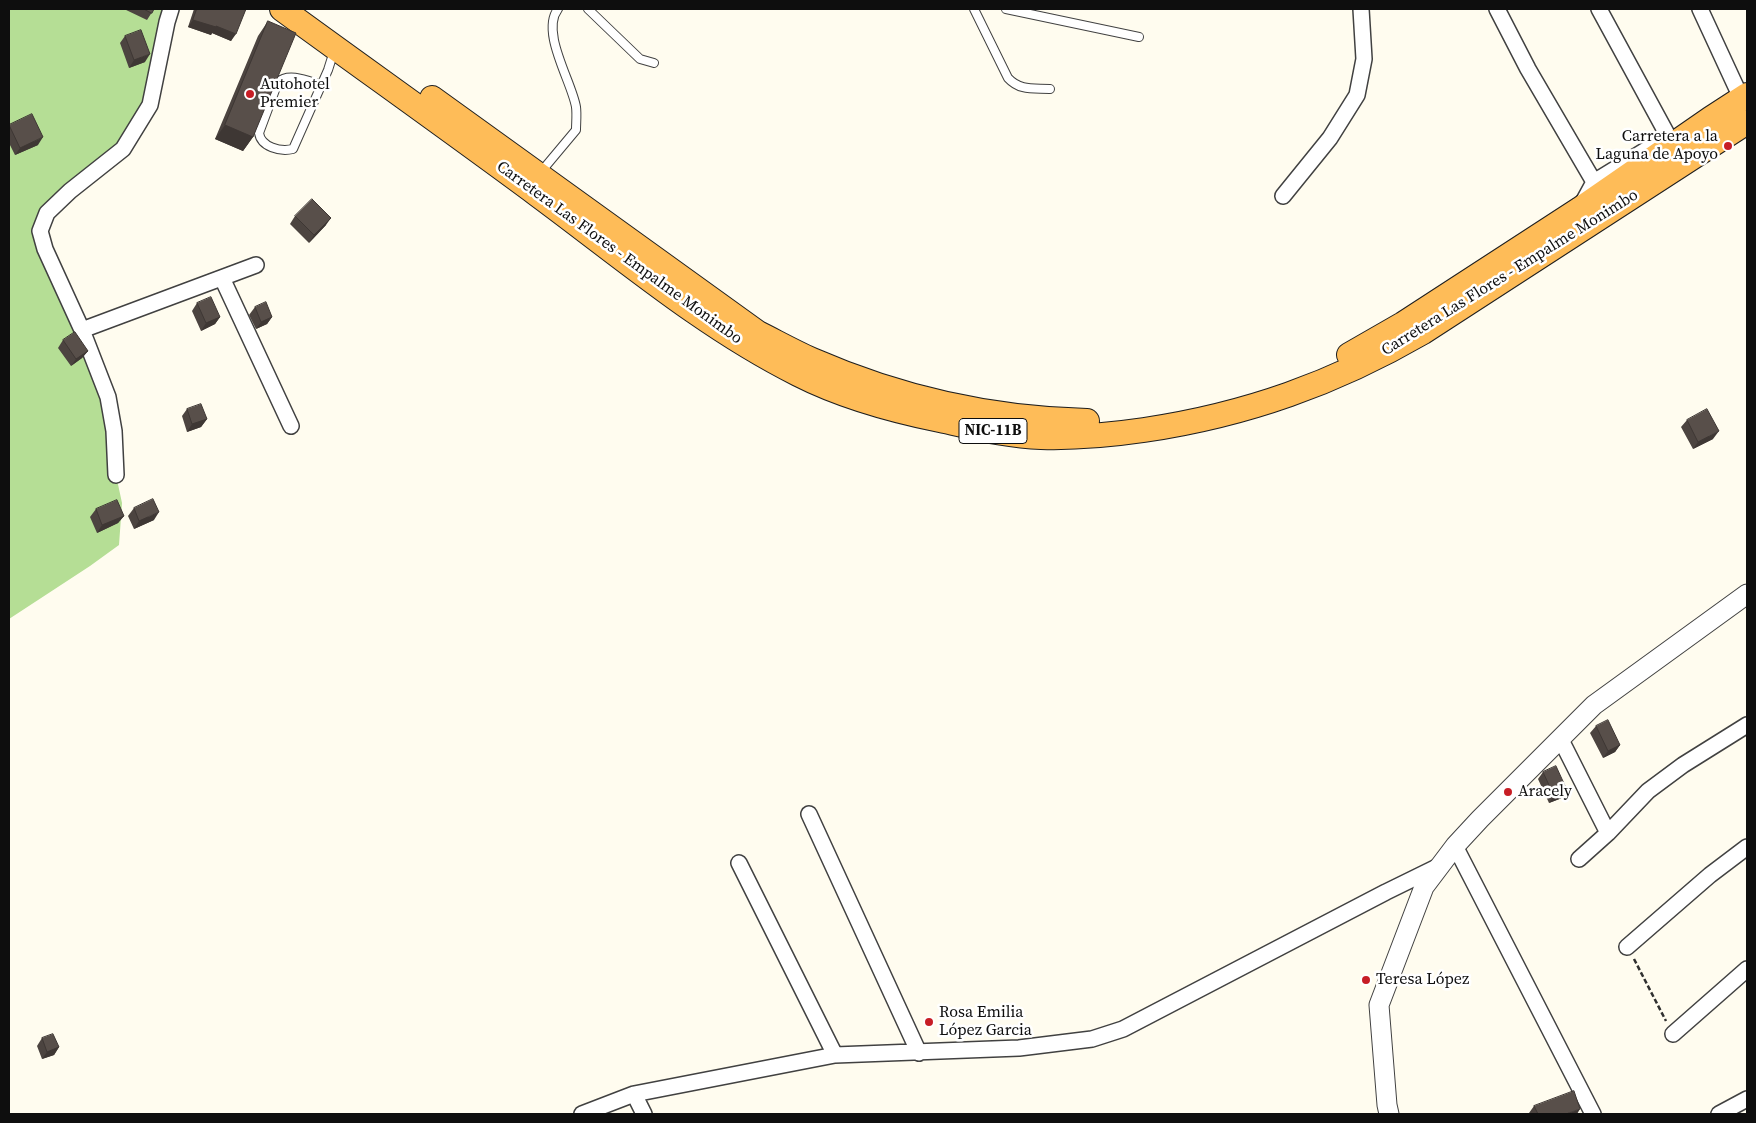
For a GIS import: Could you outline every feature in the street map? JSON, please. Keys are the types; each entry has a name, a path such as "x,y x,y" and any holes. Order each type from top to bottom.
{"highway":[{"name":"Carretera Las Flores - Empalme Monimbo","path":"282,9 710,322 755,351 800,375 868,402 907,413 1039,437 1113,434 1190,423 1267,403 1337,377 1387,353 1423,332 1747,122"},
{"name":"Carretera Las Flores - Empalme Monimbo","path":"306,9 539,174 687,284 758,333 812,360 872,384 935,402 1031,418 1056,420 1090,421 1127,417 1195,405 1242,394 1346,356 1403,324 1580,209 1742,95"}],"street":[{"path":"116,475 114,430 108,397 82,330 45,249 40,231 47,213 70,191 123,149 150,105 171,9"},
{"path":"1283,196 1330,138 1357,95 1364,59 1361,9"},
{"path":"1497,9 1528,69 1594,182"},
{"path":"1599,9 1668,136"},
{"path":"1580,209 1594,182 1668,136 1742,95 1700,9"},
{"path":"82,330 256,265"},
{"path":"222,278 291,426"},
{"path":"1390,1114 1387,1105 1379,1004 1424,887 1455,846 1528,769 1594,705 1747,594"},
{"path":"1579,859 1608,833 1648,791 1682,765 1747,724"},
{"path":"1560,738 1608,833"},
{"path":"809,814 919,1053"},
{"path":"1455,846 1593,1114"},
{"path":"1628,947 1710,875 1747,847"},
{"path":"739,863 835,1055"},
{"path":"582,1114 634,1094 835,1055 1019,1048 1092,1039 1116,1031 1439,866"},
{"path":"1673,1034 1747,969"},
{"path":"634,1094 644,1114"},
{"path":"1720,1114 1747,1099"}],"lane":[{"path":"539,174 576,130 576,106 554,41 553,19 558,9"},
{"path":"588,9 640,59 654,63"},
{"path":"974,9 1008,78 1015,86 1050,89"},
{"path":"1006,9 1139,37"},
{"path":"321,85 289,77 282,78 278,82 258,133 259,140 265,145 286,151 293,149 321,85 335,48"}],"path":[{"path":"1628,947 1673,1034"}],"green space":[{"path":"9,9 171,9 150,105 123,149 70,191 40,231 108,397 116,475 122,503 119,545 9,619"}],"building":[{"path":"144,9 154,9 152,13"},
{"path":"197,9 246,9 236,34 193,20"},
{"name":"Autohotel Premier","path":"268,21 296,33 253,137 225,125"},
{"path":"141,30 150,54 134,60 125,36"},
{"path":"32,114 43,137 20,148 9,125"},
{"path":"312,199 331,218 314,235 295,216"},
{"path":"211,297 220,317 206,323 197,303"},
{"path":"266,302 272,317 261,322 255,307"},
{"path":"75,332 88,351 76,359 63,340"},
{"path":"201,404 207,419 192,424 187,409"},
{"path":"1707,409 1719,431 1698,442 1687,420"},
{"path":"153,499 159,512 139,521 134,508"},
{"path":"117,500 124,516 102,525 96,509"},
{"path":"1608,720 1620,745 1608,751 1596,726"},
{"path":"1556,766 1567,790 1554,796 1543,772"},
{"path":"53,1034 59,1047 47,1052 42,1038"},
{"path":"1574,1091 1580,1109 1566,1114 1538,1114 1534,1106"}],"place":[{"name":"Autohotel Premier","path":"250,94"},
{"name":"Carretera a la Laguna de Apoyo","path":"1728,146"},
{"name":"Aracely","path":"1508,792"},
{"name":"Teresa López","path":"1366,980"},
{"name":"Rosa Emilia López Garcia","path":"929,1022"}]}
